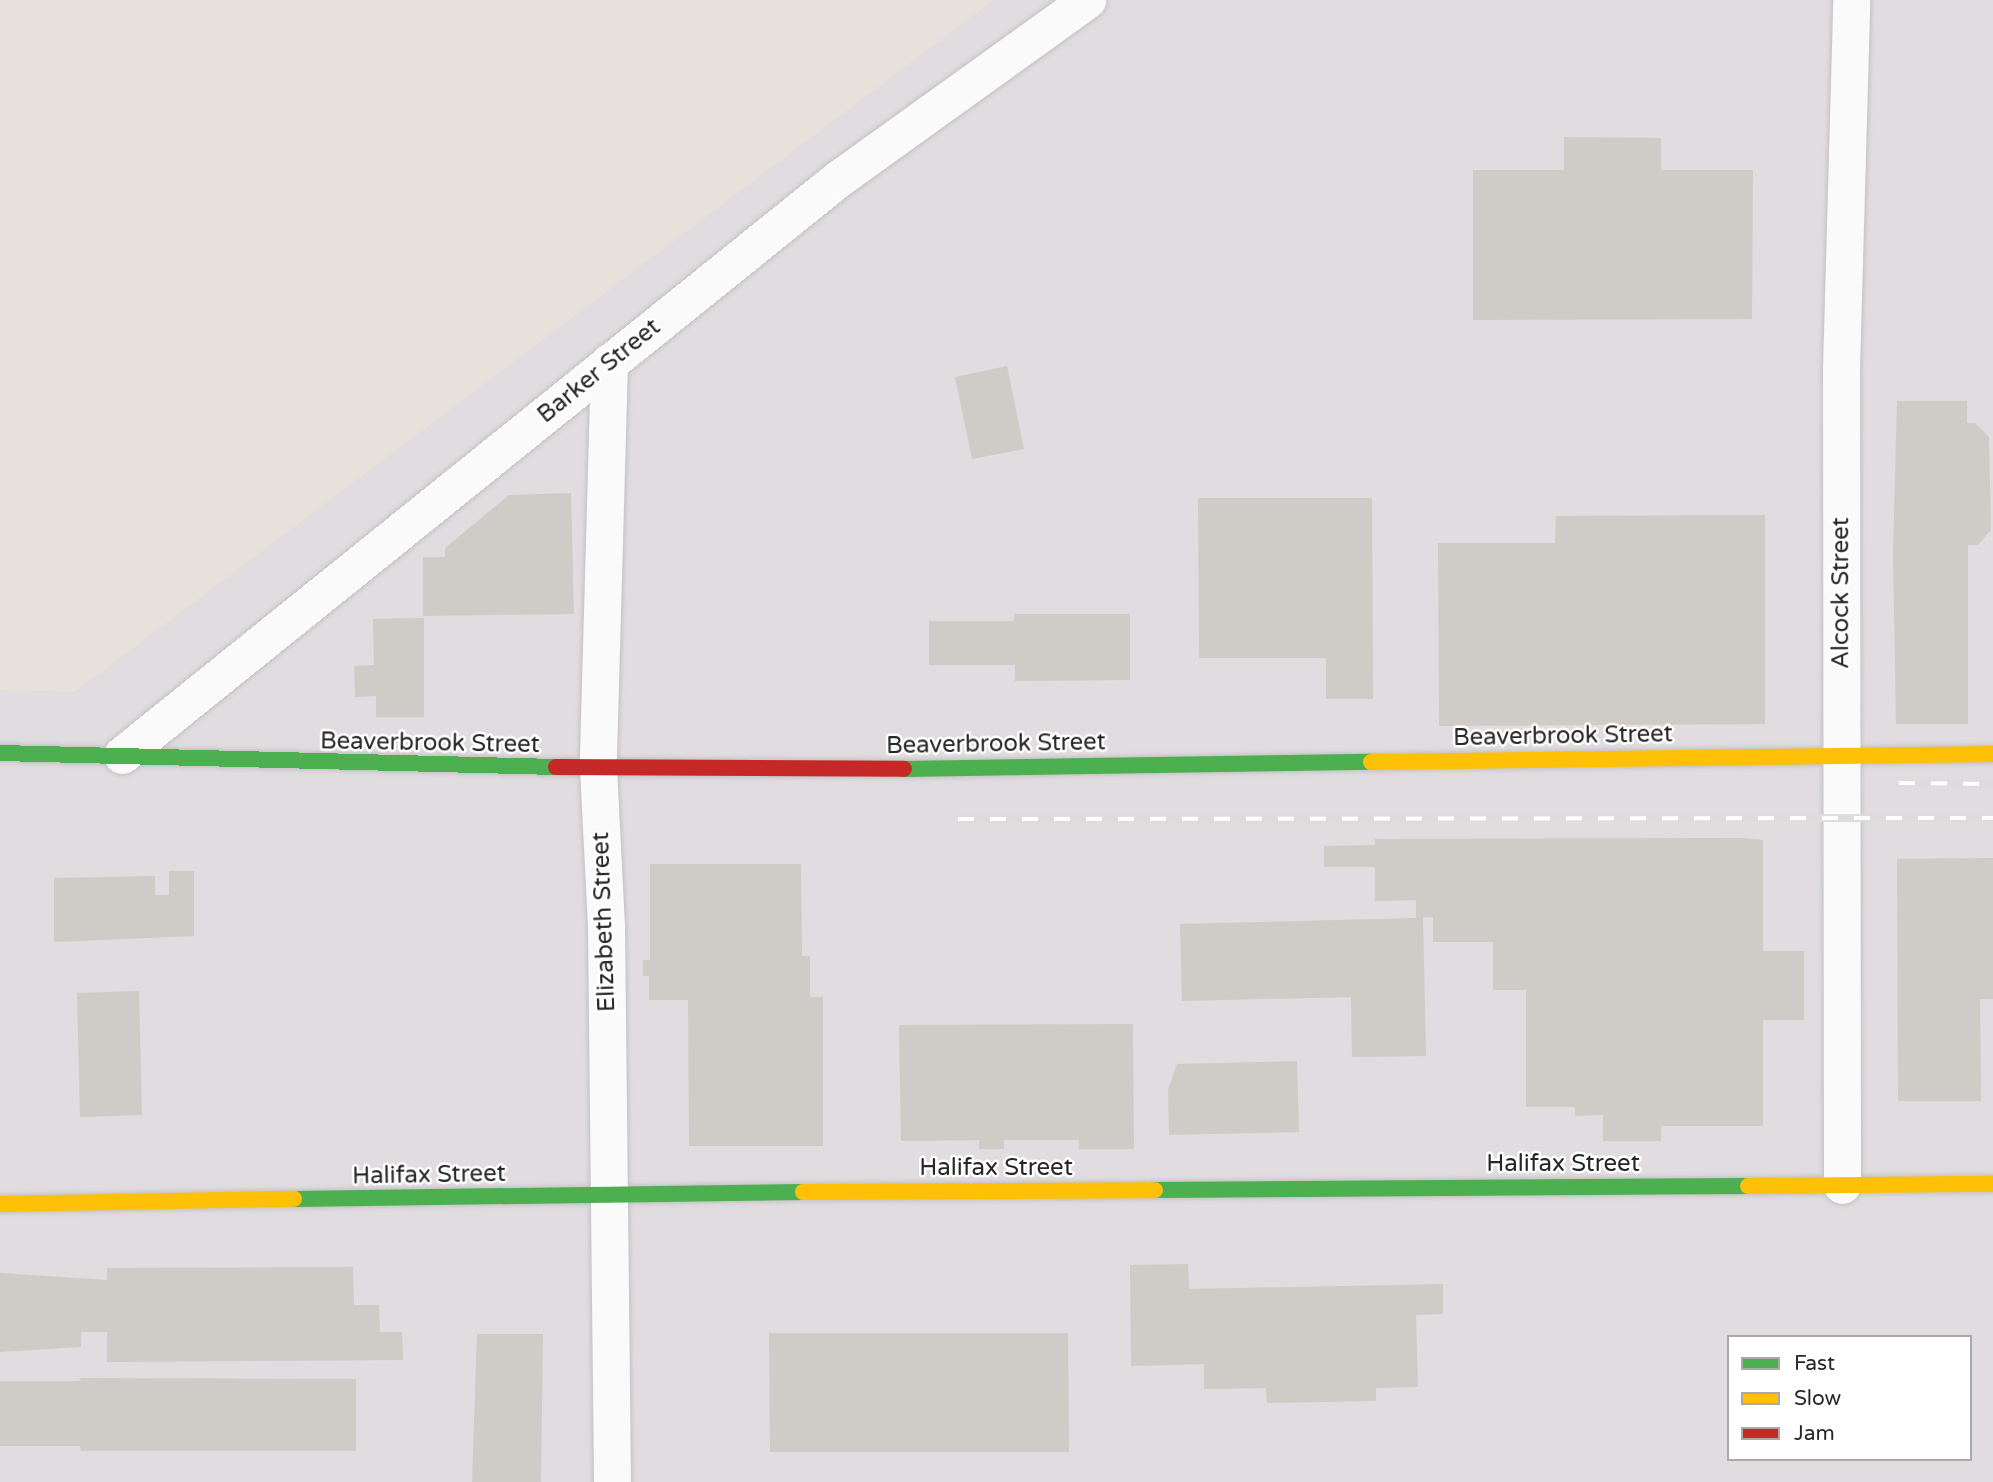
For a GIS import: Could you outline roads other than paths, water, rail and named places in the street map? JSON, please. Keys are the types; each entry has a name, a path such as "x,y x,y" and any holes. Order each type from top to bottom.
{"street":[{"name":"Barker Street","path":"121,755 838,178 1087,0"},
{"name":"Alcock Street","path":"1842,1185 1841,369 1851,0"},
{"name":"Elizabeth Street","path":"609,362 598,768 609,1195 612,1482"},
{"name":"Beaverbrook Street","path":"0,753 121,755 311,764 737,771 1993,754"},
{"name":"Halifax Street","path":"0,1204 609,1195 1993,1184"}],"railway":[{"path":"1899,783 1993,784"},
{"path":"958,819 1993,818"}]}
